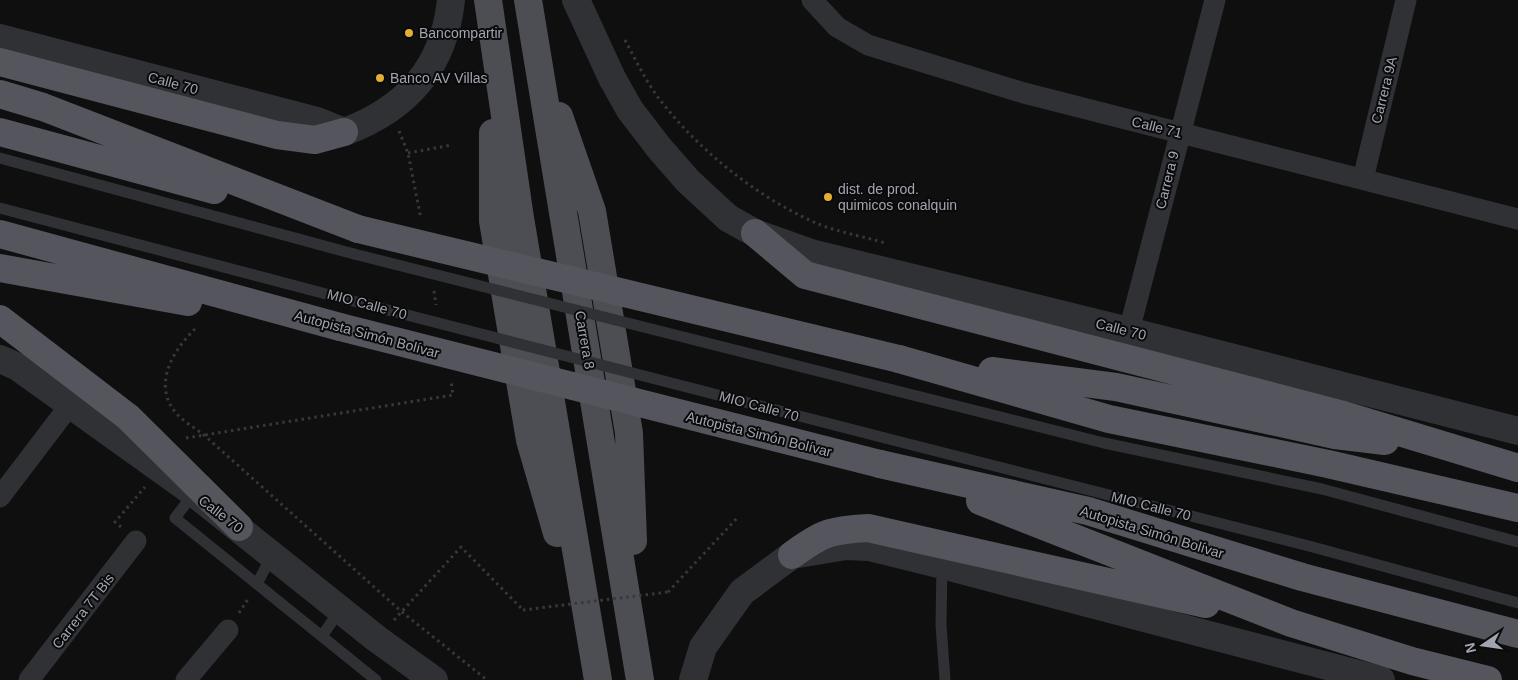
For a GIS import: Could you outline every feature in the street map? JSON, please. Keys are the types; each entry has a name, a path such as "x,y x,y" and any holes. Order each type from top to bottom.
{"highway":[{"path":"0,62 277,135 315,140 344,132"},
{"path":"0,94 42,107 356,242"},
{"path":"0,132 356,242 899,359 1109,419 1328,464 1518,508"},
{"path":"756,233 806,275 1340,414 1518,468"},
{"name":"Autopista Simón Bolívar","path":"0,234 340,327 882,451 1088,511 1302,577 1518,634"},
{"path":"0,268 124,292 340,327"},
{"path":"0,319 128,417 239,527"},
{"path":"899,359 1116,387 1335,435 1447,448"},
{"path":"882,451 1082,540 1291,622 1412,661 1488,680"},
{"path":"792,556 819,536 845,530 868,528 1291,622"}],"main road":[{"path":"488,0 494,46 494,230 530,440 598,675"},
{"name":"Carrera 8","path":"528,0 532,37 639,670"}],"street":[{"path":"344,132 368,123 390,110 407,96 433,64 449,24 451,0"},
{"name":"Calle 70","path":"576,0 612,78 630,110 688,182 728,218 756,233 812,253 1129,331 1518,431"},
{"name":"Calle 71","path":"812,0 837,27 868,45 1024,93 1518,219"},
{"name":"Carrera 9","path":"1129,331 1215,0"},
{"name":"Carrera 9A","path":"1363,179 1406,0"},
{"name":"Calle 70","path":"0,38 317,121 344,132"},
{"name":"Calle 70","path":"0,359 18,367 194,493 377,639 434,680"},
{"path":"0,497 70,405"},
{"name":"Carrera 7T Bis","path":"30,680 136,541"},
{"path":"694,680 703,647 742,592 792,556 846,546 869,547 942,565 1381,680"},
{"path":"186,680 228,630"}],"lane":[{"path":"0,158 356,242 893,390 1104,443 1322,489 1518,542"},
{"name":"MIO Calle 70","path":"0,208 345,298 882,451 1300,544 1518,603"},
{"path":"194,493 175,518 376,680"},
{"path":"257,584 272,554"},
{"path":"942,565 941,625 945,680"},
{"path":"322,636 340,610"}],"path":[{"path":"620,32 657,95 692,136 723,165 777,202 817,224 893,245"},
{"path":"408,153 452,145"},
{"path":"195,329 173,354 166,372 167,396 176,413 204,435 402,612 487,680"},
{"path":"136,541 115,522 160,469"},
{"path":"377,639 461,547 523,610 668,592 739,516"},
{"path":"228,630 257,584"}],"place":[{"name":"Bancompartir","path":"409,33"},
{"name":"Banco AV Villas","path":"380,78"},
{"name":"dist. de prod. quimicos conalquin","path":"828,197"}]}
